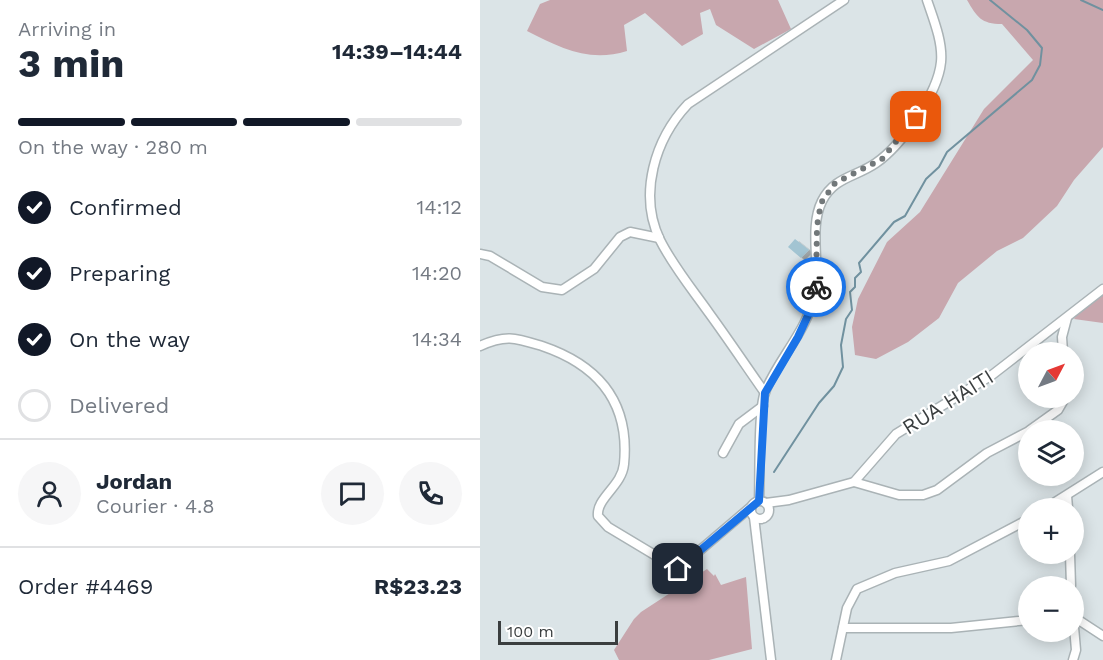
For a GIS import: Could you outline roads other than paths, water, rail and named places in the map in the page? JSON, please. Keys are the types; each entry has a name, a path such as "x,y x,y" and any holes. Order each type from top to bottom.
{"street":[{"path":"765,393 674,264 659,238 652,204 654,162 658,148 676,116 702,93 844,0"},
{"path":"771,660 754,517 759,503 765,393 798,337 811,309 817,272 817,226 821,203 835,183 873,165 893,148 932,91 941,60 927,0"},
{"path":"480,254 490,256 542,287 562,290 594,269 620,237 630,232 659,238"},
{"name":"RUA HAITI","path":"854,482 896,434 971,390 1103,289"},
{"path":"1062,342 1067,318"},
{"path":"480,346 496,338 509,337 528,342 575,359 598,378 615,406 625,449 621,476 599,506 598,516 608,527 678,569 759,503 789,500 854,482 899,495 923,495 937,490 987,453 1018,437"},
{"path":"723,453 740,424 763,406"},
{"path":"1044,420 1059,408"},
{"path":"1062,498 1103,472"},
{"path":"754,517 766,517 789,500"},
{"path":"759,503 769,507 759,544"},
{"path":"836,660 852,595 863,585 895,573 949,561 1018,525"},
{"path":"843,628 951,628 1018,621"},
{"path":"1084,623 1103,636"},
{"path":"1073,660 1075,642"}],"waterway":[{"path":"774,472 819,403 834,386 843,367 841,345 846,319 852,310 850,292 855,287 855,278 861,272 859,263 894,222 905,216 926,179 939,167 947,152 1032,80 1040,65 1042,48 1027,30 990,0"},
{"path":"1081,0 1103,10"}]}
